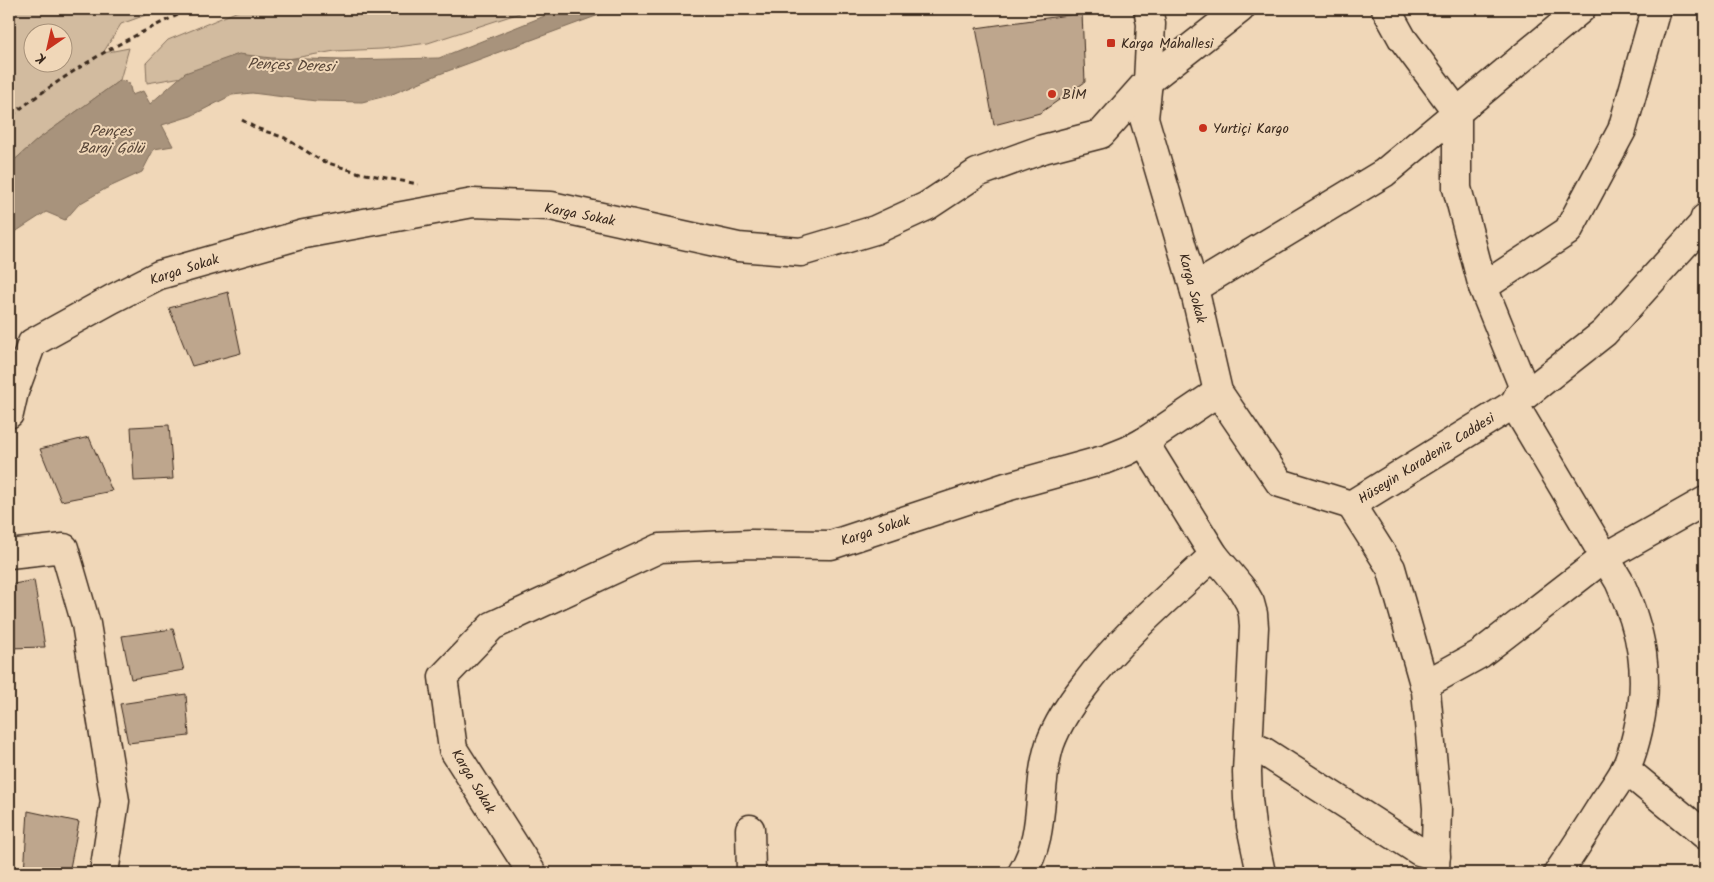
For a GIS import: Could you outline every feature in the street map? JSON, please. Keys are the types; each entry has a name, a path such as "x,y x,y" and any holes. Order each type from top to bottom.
{"street":[{"name":"Karga Sokak","path":"532,873 453,749 443,677 492,626 660,548 751,544 831,545 1006,487 1107,459 1144,442 1218,392 1194,288 1144,118 1151,24 1148,9"},
{"path":"1148,81 1240,9"},
{"path":"1386,9 1402,38 1457,112 1457,188 1483,287 1523,386 1514,404 1618,581 1630,606 1639,632 1643,659 1644,687 1642,715 1636,743 1626,769 1558,873"},
{"path":"1194,288 1384,173 1581,9"},
{"path":"1483,287 1568,231 1622,130 1656,9"},
{"name":"Karga Sokak","path":"9,414 14,392 32,343 159,274 304,234 473,202 551,206 738,247 800,252 874,230 927,206 977,173 1043,149 1101,134 1148,81"},
{"name":"Hüseyin Karadeniz Caddesi","path":"1436,864 1437,808 1424,685 1391,568 1351,505 1514,404 1604,333 1703,224 1705,218"},
{"path":"1218,392 1280,483 1351,505"},
{"path":"1144,442 1214,555 1242,589 1254,614 1248,799 1251,826 1261,873"},
{"path":"1424,685 1480,654 1604,558 1705,501"},
{"path":"9,554 64,548 86,624 115,801 104,873"},
{"path":"1022,873 1033,851 1038,831 1044,766 1051,743 1069,707 1115,648 1214,555"},
{"path":"1249,745 1263,751 1419,851 1436,864"},
{"path":"1626,769 1705,835"},
{"path":"750,829 750,873"}],"path":[{"path":"12,115 51,86 109,50 166,20 195,9"},
{"path":"242,120 256,128 286,138 322,161 360,173 426,185"}],"shaded area":[{"path":"9,9 162,9 121,24 103,53 129,48 120,80 37,140 9,165"},
{"path":"243,9 532,9 428,43 382,49 335,51 147,83 146,63 168,40"}],"water":[{"path":"562,9 615,9 437,75 390,95 362,102 316,101 252,93 232,95 191,116 162,125 173,146 154,149 142,172 105,189 79,204 65,220 46,212 9,236 9,165 37,140 120,80 129,83 132,95 143,91 150,104 185,73 239,54 271,58 344,60 439,58"}],"building":[{"path":"1082,13 1085,82 1040,113 994,125 976,28"},
{"path":"228,292 241,353 192,366 169,308"},
{"path":"169,425 173,479 134,481 131,427"},
{"path":"89,437 112,491 61,501 40,449"},
{"path":"34,580 45,647 9,648 9,585"},
{"path":"173,629 184,670 131,679 122,636"},
{"path":"186,694 189,736 128,743 120,704"},
{"path":"28,811 79,822 69,873 24,873"}],"place":[{"name":"Karga Mahallesi","path":"1111,43"},
{"name":"BİM","path":"1052,94"},
{"name":"Yurtiçi Kargo","path":"1203,128"}],"water label":[{"name":"Pençes Deresi","path":"291,65"},
{"name":"Pençes Baraj Gölü","path":"111,140"}]}
